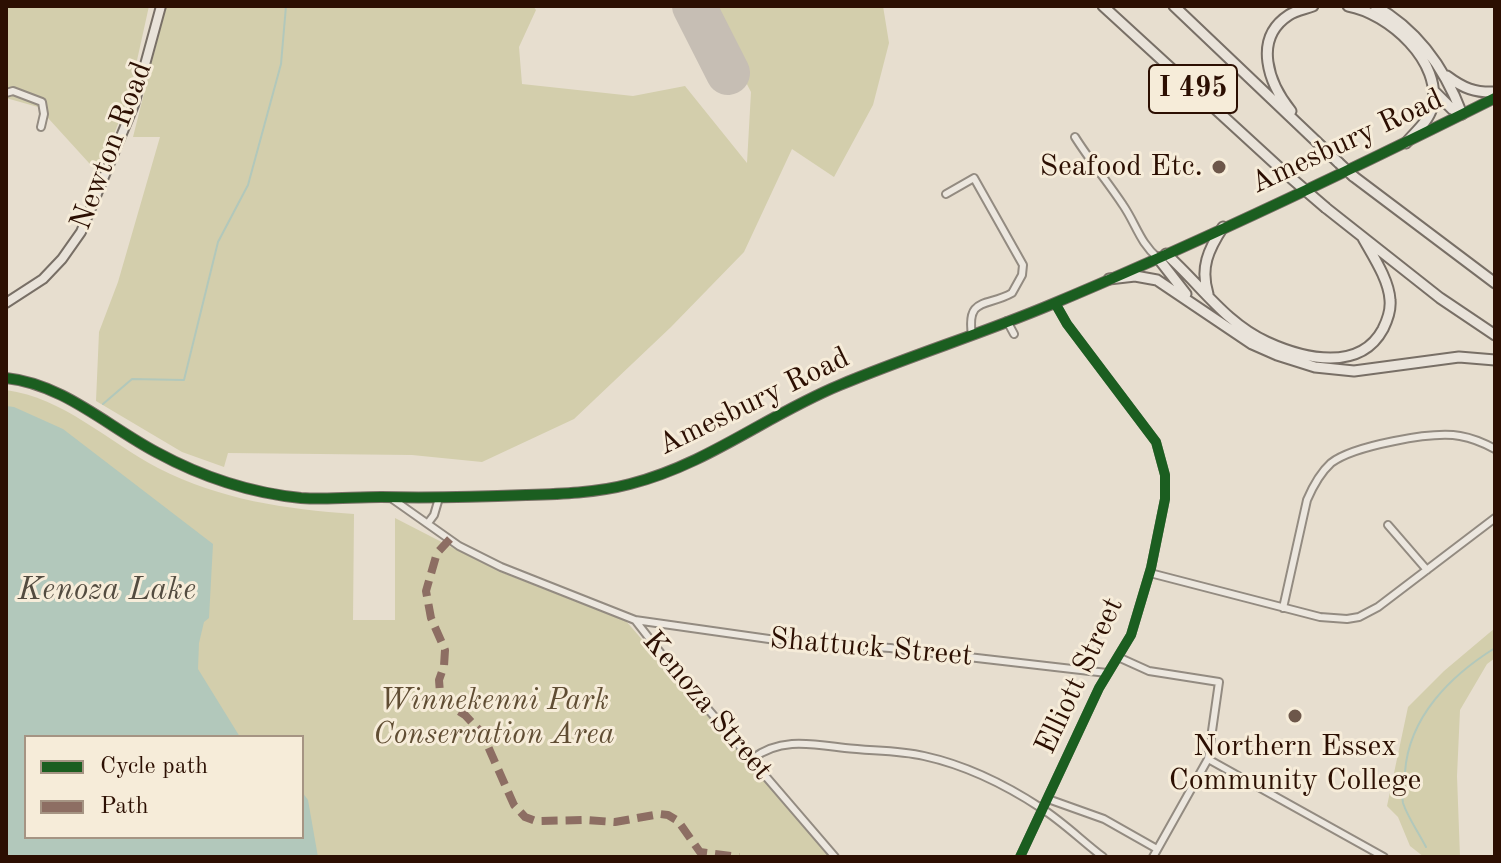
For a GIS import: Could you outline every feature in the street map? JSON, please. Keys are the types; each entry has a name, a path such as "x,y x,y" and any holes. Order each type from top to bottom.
{"highway":[{"name":"I 495","path":"1103,6 1326,208 1440,298 1495,335"},
{"name":"I 495","path":"1174,6 1353,176 1495,283"},
{"path":"1312,139 1282,101 1270,78 1266,59 1272,33 1279,25 1287,16 1313,6"},
{"path":"1348,6 1377,16 1403,34 1422,61 1433,90 1432,108 1425,122 1406,143"},
{"path":"1375,6 1411,32 1445,74 1460,86 1477,93 1495,95"},
{"path":"1445,74 1462,114"},
{"path":"1433,90 1452,109 1462,114"},
{"path":"1209,298 1204,264 1223,227"},
{"path":"1162,256 1235,324 1269,343 1341,360 1362,352 1378,339 1388,320 1390,299 1363,238"},
{"path":"1162,256 1190,300"},
{"path":"1109,279 1146,277 1168,286 1252,344 1315,367 1354,371 1459,357 1495,360"}],"main road":[{"name":"Newton Road","path":"6,303 53,270 81,232 134,105 161,6"},
{"name":"Amesbury Road","path":"6,378 46,388 156,452 199,473 243,487 296,497 439,498 568,493 639,481 708,456 827,390 1055,303 1162,256 1406,143 1495,95"}],"street":[{"path":"6,93 13,91 42,102 44,114 41,127"},
{"path":"1075,137 1124,206 1145,248 1162,256"},
{"path":"946,194 974,178 1022,259 1022,275 1012,293 984,302 973,310 970,321 972,335"},
{"name":"Elliott Street","path":"1020,857 1107,673 1131,635 1150,573 1165,499 1165,475 1156,442 1067,324 1055,303"},
{"path":"1007,321 1014,334"},
{"path":"1283,608 1307,500 1313,486 1332,462 1357,450 1446,435 1471,438 1495,449"},
{"name":"Kenoza Street","path":"391,498 459,546 501,567 635,620 835,857"},
{"path":"428,523 439,498"},
{"path":"1150,573 1335,619 1359,617 1390,598 1495,518"},
{"path":"1388,525 1427,570"},
{"name":"Shattuck Street","path":"635,620 776,640 890,648 1107,673"},
{"path":"1118,657 1149,671 1219,682 1208,759 1153,857"},
{"path":"752,759 779,744 807,743 921,755 948,762 1043,809 1103,857"},
{"path":"1208,759 1384,857"},
{"path":"1048,799 1104,819 1157,849"}],"green space":[{"path":"6,6 149,6 130,92 99,174 38,107 6,98"},
{"path":"166,6 533,6 536,10 519,47 522,84 633,96 685,86 747,163 751,92 718,28 717,6 883,6 889,43 873,105 834,177 792,149 744,252 574,419 482,462 412,455 228,453 224,467 182,452 96,401 99,332 118,282 160,137 133,137"},
{"name":"Winnekenni Park Conservation Area","path":"6,390 66,411 158,468 206,488 278,506 354,514 353,620 395,620 395,518 498,571 626,621 830,857 6,857"},
{"path":"1495,628 1495,658 1487,664 1460,710 1457,776 1460,857 1424,857 1410,846 1398,817 1387,806 1408,707 1444,671"}],"water":[{"name":"Kenoza Lake","path":"6,406 63,429 213,544 209,618 204,622 199,643 198,669 239,735 24,735 24,839 304,839 304,795 308,800 318,857 6,857"}],"waterway":[{"path":"103,404 132,379 184,380 218,242 248,185 281,64 286,6"},
{"path":"1426,847 1402,799 1408,752 1414,733 1423,716 1448,685 1495,648"}],"runway":[{"path":"694,6 728,73"}],"marked path":[{"path":"450,539 437,553 426,591 431,618 445,650 439,680 440,693 449,705 465,715 482,733 514,805 525,817 536,821 615,822 668,815 678,821 700,852 739,857"}],"cycle path":[{"path":"6,378 47,388 66,397 138,442 190,469 245,488 282,496 321,499 471,497 565,493 617,487 685,464 840,385 1024,316 1163,256 1495,98"},
{"path":"1020,857 1099,688 1131,635 1151,568 1165,499 1165,475 1156,442 1067,324 1055,303"}],"place":[{"name":"Seafood Etc.","path":"1219,167"},
{"name":"Northern Essex Community College","path":"1295,716"}]}
